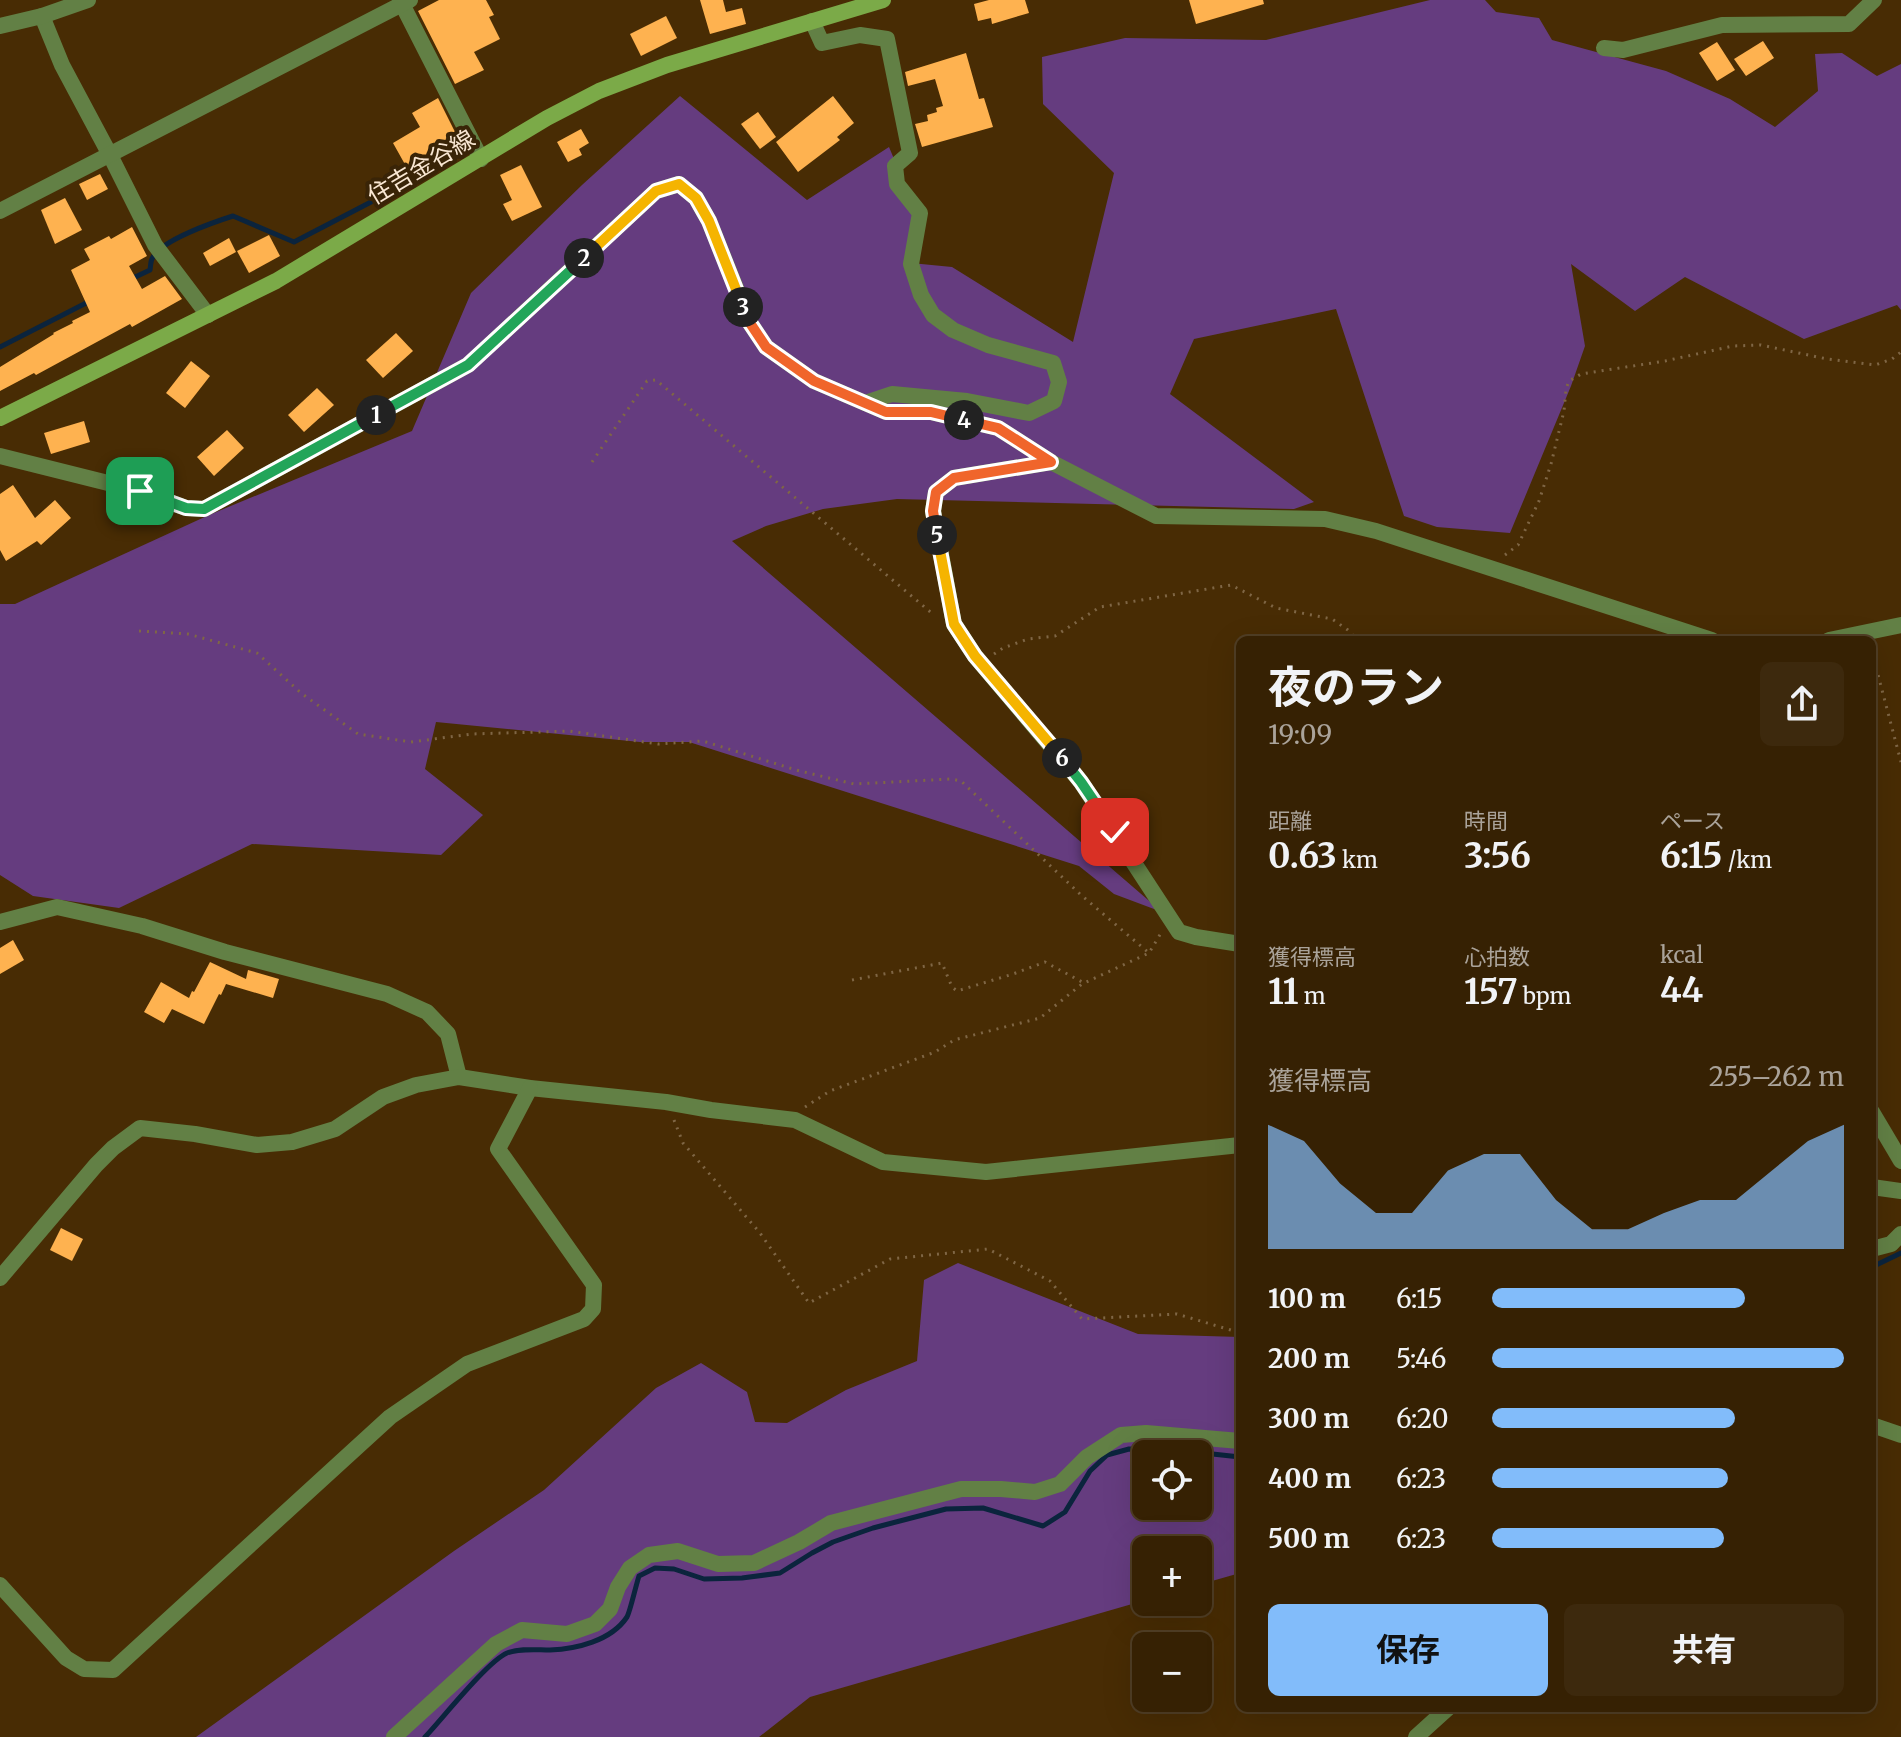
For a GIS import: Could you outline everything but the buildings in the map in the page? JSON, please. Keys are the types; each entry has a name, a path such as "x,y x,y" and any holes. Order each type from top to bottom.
{"main road":[{"name":"住吉金谷線","path":"0,418 276,281 547,118 599,91 667,65 864,3 883,0"}],"street":[{"path":"0,26 88,0"},
{"path":"1604,48 1623,50 1722,25 1849,24 1874,0"},
{"path":"0,211 404,1 481,159"},
{"path":"42,16 62,65 157,249 208,315"},
{"path":"812,21 822,43 860,35 887,39 910,153 895,166 897,184 920,213 911,264 921,295 933,315 953,330 988,345 1053,363 1059,382 1054,401 1029,413 967,401 892,394 865,403"},
{"path":"0,456 140,491 186,508 204,509 468,365 656,191 679,184 696,198 709,221 750,323 766,347 814,381 886,412 931,412 998,428 1051,462 1156,516 1325,519 1376,531 1700,636"},
{"path":"1051,462 954,478 936,492 933,511 954,624 981,663 1081,782 1179,932 1236,943"},
{"path":"1848,636 1901,625"},
{"path":"0,922 57,907 142,926 225,952 387,994 427,1012 448,1034 459,1077"},
{"path":"0,1278 96,1165 140,1128 257,1145 292,1142 335,1129 383,1097 416,1085 459,1077 795,1120 883,1162 986,1172 1236,1145"},
{"path":"0,1585 66,1658 84,1669 113,1670 390,1417 467,1364 584,1319 593,1309 594,1285 498,1149 530,1088"},
{"path":"1876,1119 1901,1161"},
{"path":"1876,1188 1901,1191"},
{"path":"1876,1248 1891,1244 1901,1234"},
{"path":"1876,1426 1901,1435"},
{"path":"394,1737 496,1644 522,1630 567,1634 595,1624 610,1609 618,1587 630,1568 649,1555 678,1551 718,1564 754,1563 831,1523 961,1489 1035,1492 1060,1484 1087,1457 1121,1435 1146,1433 1236,1441"},
{"path":"1416,1737 1444,1712"}],"path":[{"path":"1489,567 1518,545 1539,501 1564,411 1566,389 1569,381 1581,374 1665,361 1733,346 1761,345 1875,365 1901,352"},
{"path":"592,462 647,381 656,380 945,624 954,624"},
{"path":"981,663 1003,648 1028,639 1055,636 1100,607 1231,585 1276,608 1332,619 1353,636"},
{"path":"139,631 188,634 257,653 301,693 358,734 411,742 472,734 569,731 658,744 703,741 796,770 854,784 961,781 1081,895 1149,953"},
{"path":"1876,667 1901,762"},
{"path":"786,1119 830,1091 935,1052 954,1040 1040,1018 1084,983 1149,953 1161,933 1174,923"},
{"path":"852,980 942,963 952,987 957,991 1045,962 1084,983"},
{"path":"666,1102 683,1143 760,1233 809,1303 890,1259 988,1249 1050,1281 1082,1319 1177,1314 1236,1331"}],"shaded area":[{"path":"1430,0 1485,0 1496,12 1539,18 1552,40 1666,71 1730,99 1775,127 1818,91 1815,54 1842,53 1877,76 1901,64 1901,310 1897,305 1804,339 1685,277 1635,311 1571,264 1585,346 1510,533 1437,527 1404,516 1336,309 1194,339 1170,394 1314,502 1294,509 897,499 823,509 766,526 732,541 1162,912 1114,894 1079,866 689,742 640,742 436,722 425,769 483,815 441,855 252,844 119,908 33,896 0,875 0,604 15,604 209,515 412,431 471,293 582,185 680,96 807,200 889,147 913,204 911,263 952,267 1073,342 1114,173 1043,104 1042,57 1125,38 1266,40"},
{"path":"958,1263 1138,1334 1236,1337 1236,1574 1212,1581 1212,1536 1132,1536 1132,1604 810,1697 759,1737 196,1737 544,1490 656,1388 701,1363 747,1392 755,1422 787,1423 846,1390 917,1361 924,1280"}],"waterway":[{"path":"131,279 150,270 153,257 167,244 189,232 233,216 294,242 371,202"},
{"path":"0,347 90,301"},
{"path":"1876,1265 1901,1253"},
{"path":"425,1737 477,1678 507,1653 571,1648 612,1632 627,1617 639,1576 655,1568 674,1569 704,1579 780,1573 833,1542 946,1509 983,1508 1043,1526 1065,1512 1090,1471 1107,1455 1129,1449 1236,1457"}],"route":[{"path":"140,491 186,508 204,509 468,365 656,191 679,184 696,198 709,221 750,323 766,347 814,381 886,412 931,412 998,428 1051,462 954,478 936,492 933,511 954,624 975,656 1081,782 1115,832"}]}
